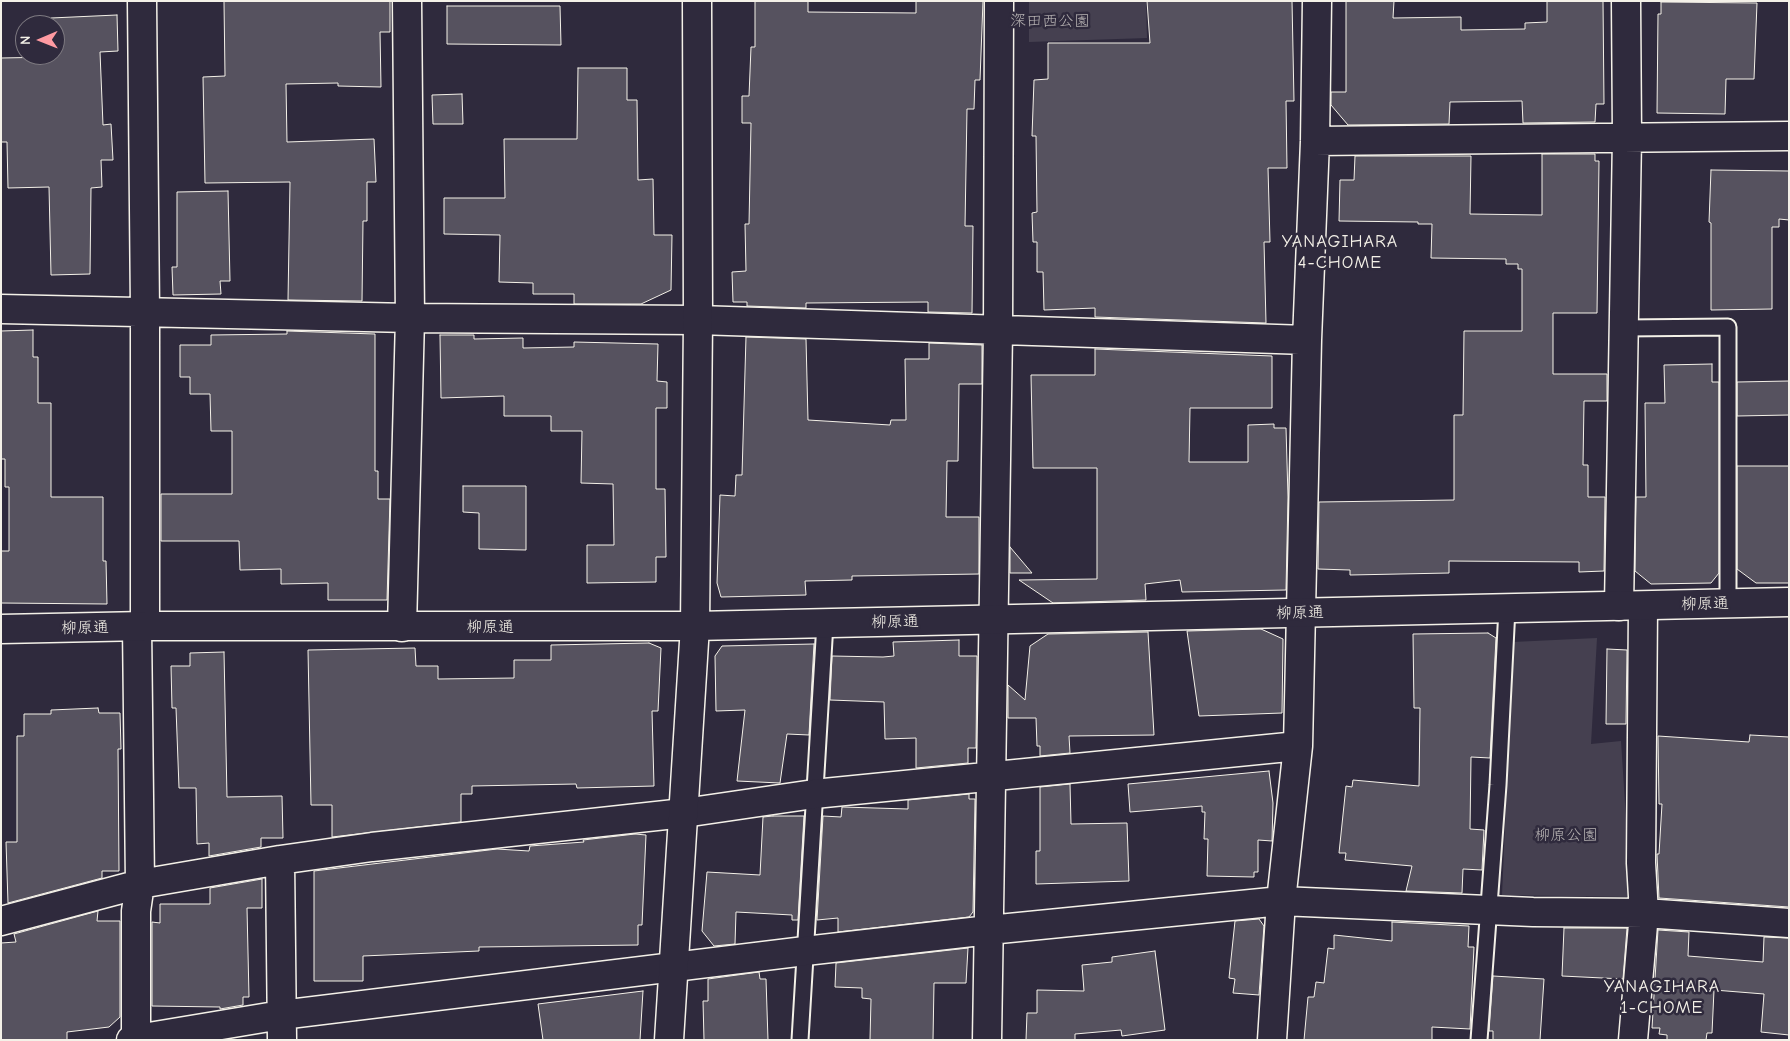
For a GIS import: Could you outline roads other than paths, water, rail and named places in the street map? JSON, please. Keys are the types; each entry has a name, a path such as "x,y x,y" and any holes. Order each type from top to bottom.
{"street":[{"path":"142,1 145,311 140,884 136,911 134,1039 282,1028 805,951 989,930 1281,901 1489,911 1644,913 1789,923"},
{"path":"402,627 410,318 407,1"},
{"path":"669,1040 695,626 698,320 697,1"},
{"path":"987,1040 993,777 998,331 999,1"},
{"path":"1272,1040 1281,901 1298,746 1307,340 1315,141 1317,1"},
{"path":"1626,1 1627,137 1624,328 1631,606 1644,913 1633,1040"},
{"path":"1315,141 1789,136"},
{"path":"1,310 145,311 410,318 698,320 1307,340"},
{"name":"柳原通","path":"1,629 141,626 695,626 1789,602"},
{"path":"1,921 140,884 280,860 372,847 684,813 814,794 1298,746"},
{"path":"280,860 282,1028"}],"lane":[{"path":"1624,328 1728,327 1728,604"},
{"path":"1479,1040 1489,911 1507,608"},
{"path":"800,1040 825,623"}],"district":[{"name":"YANAGIHARA 4-CHOME","path":"1340,252"},
{"name":"YANAGIHARA 1-CHOME","path":"1662,998"}],"park label":[{"name":"深田西公園","path":"1050,21"},
{"name":"柳原公園","path":"1566,835"}]}
